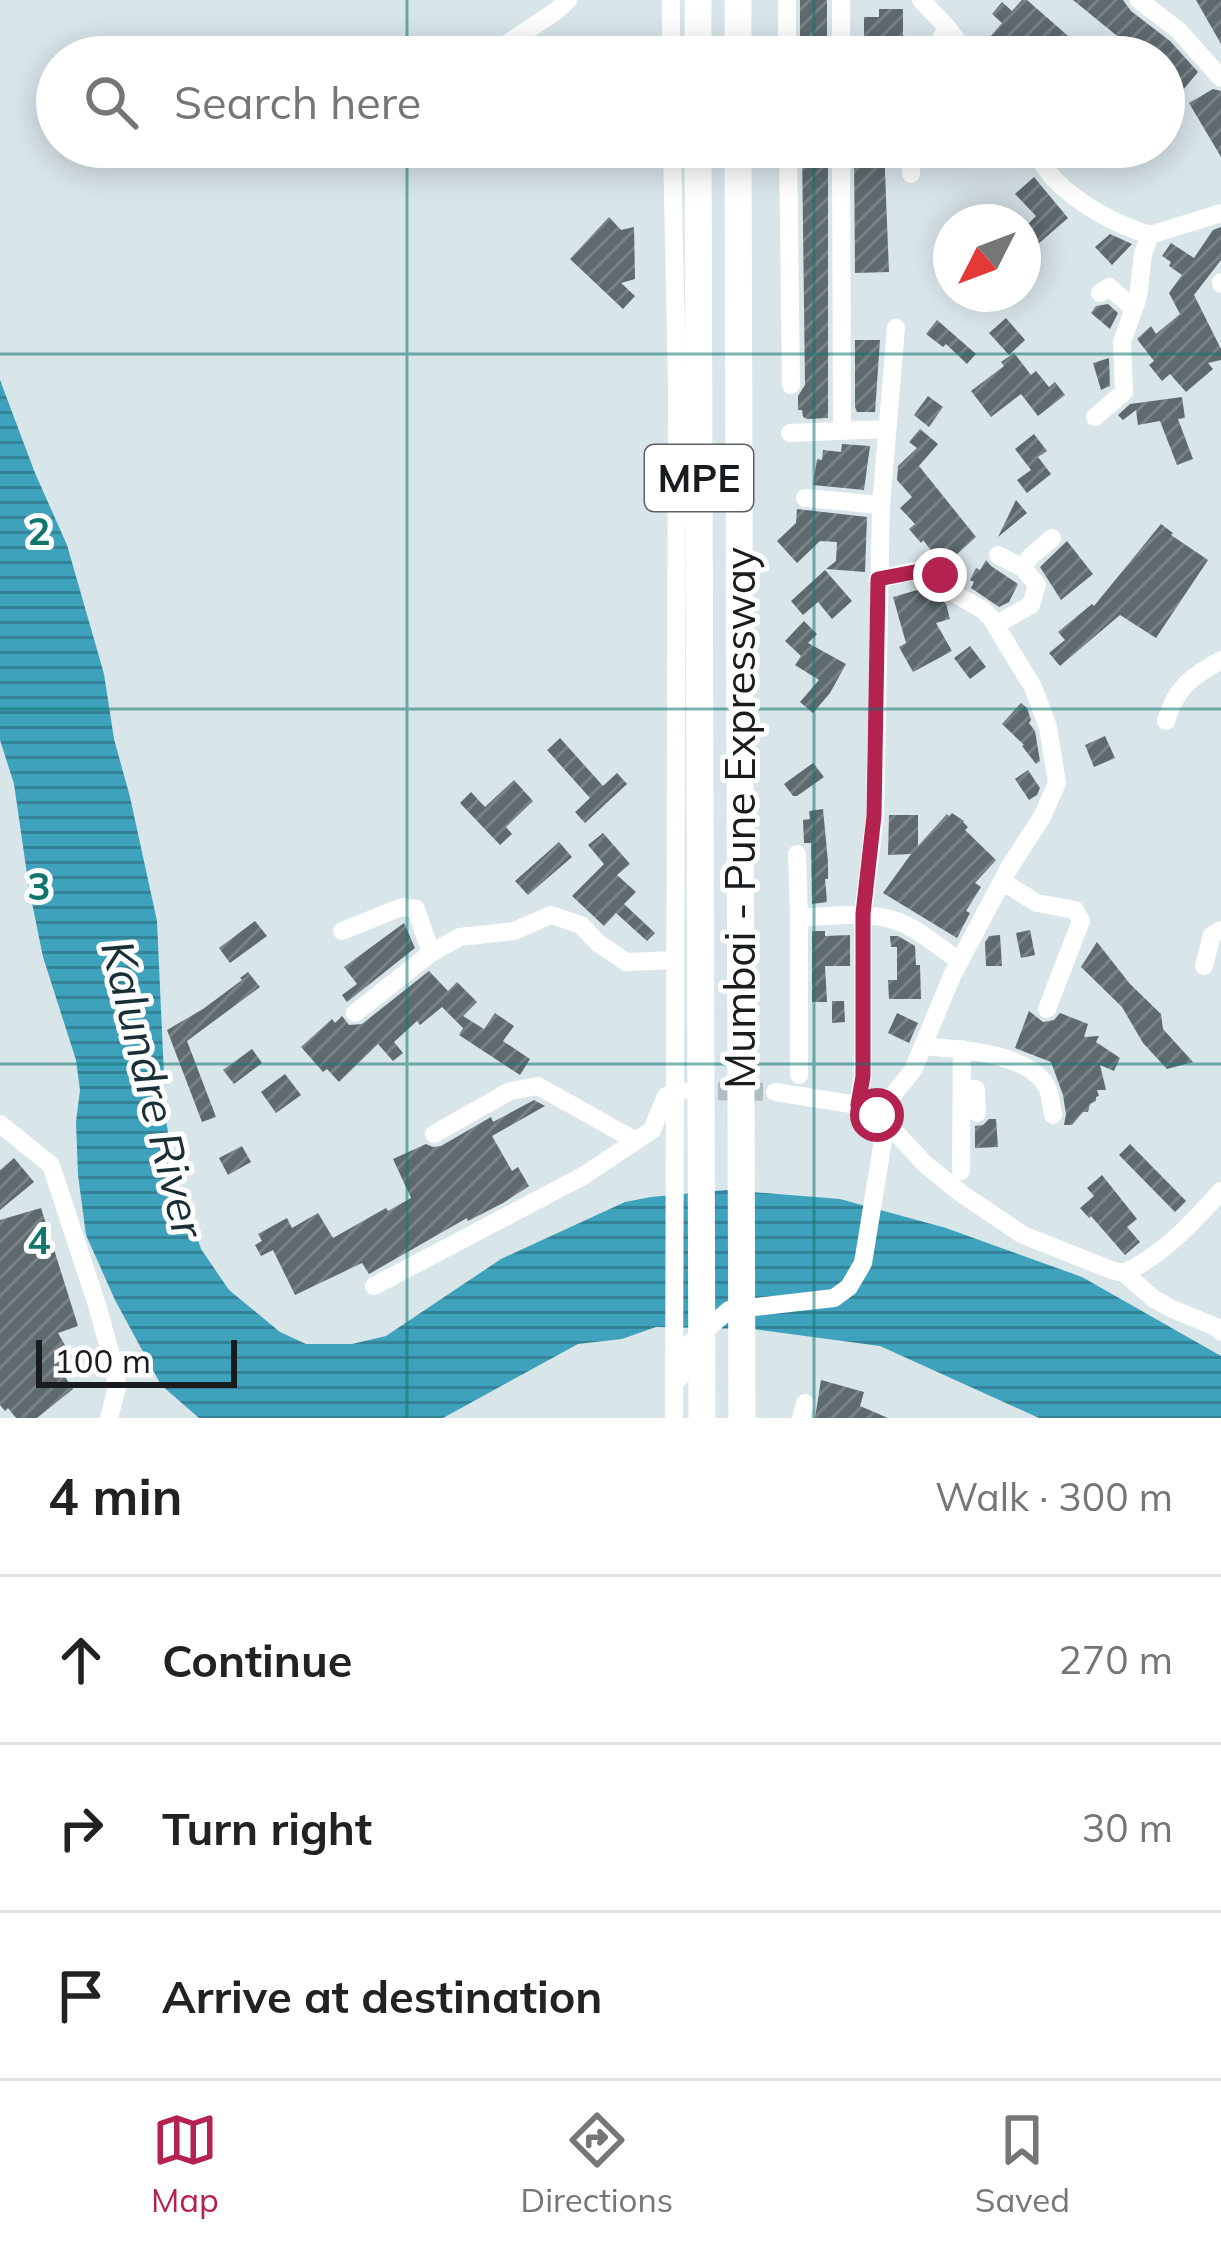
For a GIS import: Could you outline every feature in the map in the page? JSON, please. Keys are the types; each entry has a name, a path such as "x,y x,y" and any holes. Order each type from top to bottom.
{"highway":[{"path":"698,0 698,36"},
{"path":"738,0 738,36"},
{"name":"Mumbai - Pune Expressway","path":"688,1414 701,1160 698,168"},
{"name":"Mumbai - Pune Expressway","path":"738,168 742,1406"}],"street":[{"path":"519,36 568,0"},
{"path":"671,0 671,36"},
{"path":"787,0 788,36"},
{"path":"841,0 841,36"},
{"path":"921,0 953,36"},
{"path":"1139,0 1183,36"},
{"path":"942,36 946,27"},
{"path":"1185,38 1221,78"},
{"path":"672,168 675,960 681,1091 673,1138 674,1364 688,1414"},
{"path":"788,168 791,385"},
{"path":"841,168 842,431"},
{"path":"911,168 911,174"},
{"path":"1046,168 1097,212 1150,235 1221,212"},
{"path":"1095,417 1124,392 1122,342 1138,296 1150,235"},
{"path":"1100,293 1109,287 1133,308"},
{"path":"858,1105 863,1076 863,914 874,816 881,505 896,328"},
{"path":"790,434 887,429"},
{"path":"805,498 881,505"},
{"path":"1023,568 1052,538"},
{"path":"995,625 1031,605 1037,585 1023,568 998,555"},
{"path":"688,1414 689,1344 730,1310 834,1298 848,1287 863,1263 881,1119 913,1070 960,961 1057,783 1048,727 1033,687 983,610 955,594 936,571 878,579"},
{"path":"1166,721 1177,691 1221,660"},
{"path":"797,854 799,1075"},
{"path":"1003,882 1037,903 1075,910 1081,921 1047,1009"},
{"path":"342,931 410,906 416,909 431,953"},
{"path":"355,1013 431,953 460,937 514,931 550,914 581,925 626,962 675,960"},
{"path":"799,918 863,914 894,920 960,961"},
{"path":"1204,966 1211,935 1221,931"},
{"path":"922,1046 994,1055 1037,1075 1048,1089 1053,1115"},
{"path":"961,1171 962,1049"},
{"path":"434,1134 510,1091 538,1086 636,1141"},
{"path":"962,1089 976,1089 976,1113"},
{"path":"374,1286 583,1176 652,1130 666,1096 681,1091"},
{"path":"775,1092 858,1105 881,1119 962,1194 1023,1235 1124,1273 1154,1299 1221,1332"},
{"path":"0,1124 51,1166 115,1370 109,1418"},
{"path":"1124,1273 1177,1237 1221,1191"}],"water":[{"name":"Kalundre River","path":"0,380 67,545 104,674 114,739 157,921 166,1120 174,1167 201,1249 229,1290 280,1332 306,1344 352,1344 386,1336 501,1259 625,1202 726,1190 840,1199 946,1228 1082,1277 1221,1356 1221,1418 1039,1418 880,1346 753,1329 656,1327 622,1339 578,1344 443,1418 199,1418 161,1385 86,1235 78,1175 76,1060 43,957 14,784 0,740"}],"building":[{"path":"800,0 827,0 827,36 800,36"},
{"path":"1027,0 1068,36 991,36 1002,23 992,14 1002,2 1012,11"},
{"path":"1073,0 1123,0 1164,36 1117,36"},
{"path":"1196,0 1221,0 1221,44"},
{"path":"879,9 903,9 903,36 864,36 864,17 879,17"},
{"path":"1185,58 1198,72 1185,88"},
{"path":"1213,89 1221,91 1221,157 1189,103"},
{"path":"802,168 828,168 828,418 807,419 798,410 798,396 805,385"},
{"path":"854,168 885,168 889,272 855,273"},
{"path":"1034,177 1068,218 1041,241 1041,204 1025,204 1015,194"},
{"path":"609,217 621,230 634,227 635,279 621,283 635,296 623,309 570,259"},
{"path":"1221,227 1221,260 1194,295 1221,349 1221,360 1208,363 1213,369 1186,392 1170,374 1162,381 1137,339 1151,326 1156,334 1180,314 1169,293 1182,275 1162,256 1171,243 1194,258 1213,230"},
{"path":"1110,234 1132,244 1112,265 1095,247"},
{"path":"1108,304 1118,313 1110,329 1091,313 1096,306"},
{"path":"1006,318 1025,340 1009,355 989,333"},
{"path":"937,320 976,354 967,364 946,344 943,347 926,334"},
{"path":"855,340 880,340 875,412 857,412 855,407"},
{"path":"1014,353 1031,375 1036,371 1049,387 1055,382 1065,395 1038,416 1021,394 991,417 971,391"},
{"path":"1109,358 1110,386 1101,390 1093,363"},
{"path":"928,396 943,407 929,427 914,415"},
{"path":"1182,397 1185,418 1178,419 1193,459 1177,465 1160,421 1138,425 1136,410 1123,420 1118,415 1130,404"},
{"path":"920,429 938,444 919,466 976,537 955,556 951,551 942,559 909,529 915,524 900,508 912,497 897,480 898,466 917,448 909,442"},
{"path":"1034,434 1047,451 1038,457 1051,474 1027,493 1017,480 1031,470 1015,449"},
{"path":"842,444 870,446 864,490 813,485 823,450 841,452"},
{"path":"1016,500 1027,513 998,537"},
{"path":"797,509 867,517 865,572 826,569 836,561 837,542 820,541 797,563 777,541 796,523"},
{"path":"1161,524 1208,560 1156,638 1120,615 1060,666 1049,653 1065,640 1058,632 1094,606"},
{"path":"1067,541 1093,574 1061,600 1040,567"},
{"path":"986,560 1018,584 1009,602 999,607 971,588 976,568 980,570"},
{"path":"825,570 852,601 832,619 818,602 803,615 791,601"},
{"path":"931,586 946,604 950,619 936,623 952,651 913,672 899,647 906,643 893,597"},
{"path":"804,621 817,634 808,643 846,664 813,713 800,702 819,680 795,665 801,656 785,641"},
{"path":"970,646 986,667 970,679 954,658"},
{"path":"1021,703 1035,731 1040,761 1036,764 1002,724"},
{"path":"1105,736 1115,758 1094,767 1085,745"},
{"path":"560,738 603,786 617,773 627,784 585,823 575,812 590,798 547,750"},
{"path":"813,763 824,777 793,796 784,784"},
{"path":"1028,770 1040,788 1029,800 1015,779"},
{"path":"514,780 533,801 506,827 512,834 500,845 460,803 471,792 485,807"},
{"path":"823,809 827,902 812,904 811,843 804,843 803,820 810,819 809,811"},
{"path":"952,813 996,860 975,883 981,887 957,938 883,893 911,854 888,855 889,815 918,815 918,846"},
{"path":"603,833 630,864 617,875 636,892 624,904 655,933 647,941 616,913 604,926 572,896 604,864 588,845"},
{"path":"559,842 572,857 528,895 515,881"},
{"path":"255,921 267,936 230,963 219,948"},
{"path":"404,923 415,948 347,1002 342,995 357,984 344,967"},
{"path":"1030,930 1035,955 1021,958 1016,933"},
{"path":"812,931 825,931 825,936 850,935 850,966 825,966 827,1002 812,1002"},
{"path":"1000,935 1002,966 986,966 985,942 989,936"},
{"path":"890,936 915,946 921,999 889,999 888,980 897,980 897,947 891,947"},
{"path":"1097,942 1161,1014 1163,1029 1193,1062 1167,1069 1143,1043 1122,1007 1081,967"},
{"path":"429,971 448,991 457,982 477,1002 463,1016 484,1029 495,1013 514,1026 503,1041 530,1059 520,1075 459,1035 463,1028 442,1007 394,1042 403,1053 393,1061 378,1044 339,1082 301,1047 332,1019 335,1023 342,1016 349,1025 362,1024"},
{"path":"248,972 260,987 187,1041 216,1117 202,1122 167,1030 203,1009"},
{"path":"832,1001 844,1001 845,1022 832,1023"},
{"path":"1029,1011 1043,1022 1060,1013 1088,1024 1084,1037 1099,1036 1096,1042 1120,1058 1114,1071 1100,1065 1106,1090 1097,1090 1096,1101 1072,1125 1064,1125 1063,1095 1051,1062 1015,1048"},
{"path":"897,1013 918,1023 909,1043 888,1033"},
{"path":"252,1049 262,1063 234,1084 223,1070"},
{"path":"285,1074 301,1095 276,1113 261,1092"},
{"path":"534,1100 545,1106 492,1136 512,1171 518,1167 529,1186 369,1274 362,1263 295,1295 273,1250 261,1256 255,1245 262,1241 258,1234 287,1218 292,1228 318,1213 333,1238 388,1211 411,1198 393,1159 426,1144 441,1146 491,1117 493,1122"},
{"path":"996,1119 998,1147 975,1148 975,1126"},
{"path":"1130,1144 1186,1201 1175,1212 1119,1155"},
{"path":"242,1146 251,1162 228,1175 219,1158"},
{"path":"14,1158 34,1182 0,1210 0,1170"},
{"path":"1102,1175 1137,1219 1127,1227 1140,1242 1125,1255 1080,1208 1094,1196 1087,1188"},
{"path":"41,1208 78,1326 58,1333 74,1361 60,1369 73,1389 37,1418 16,1418 0,1405 0,1220"},
{"path":"821,1380 864,1392 860,1406 888,1418 815,1418"}],"tunnel":[{"path":"691,1091 775,1092"}],"route":[{"path":"877,1115 858,1105 863,1076 863,914 874,816 878,579 930,569 940,575"}]}
